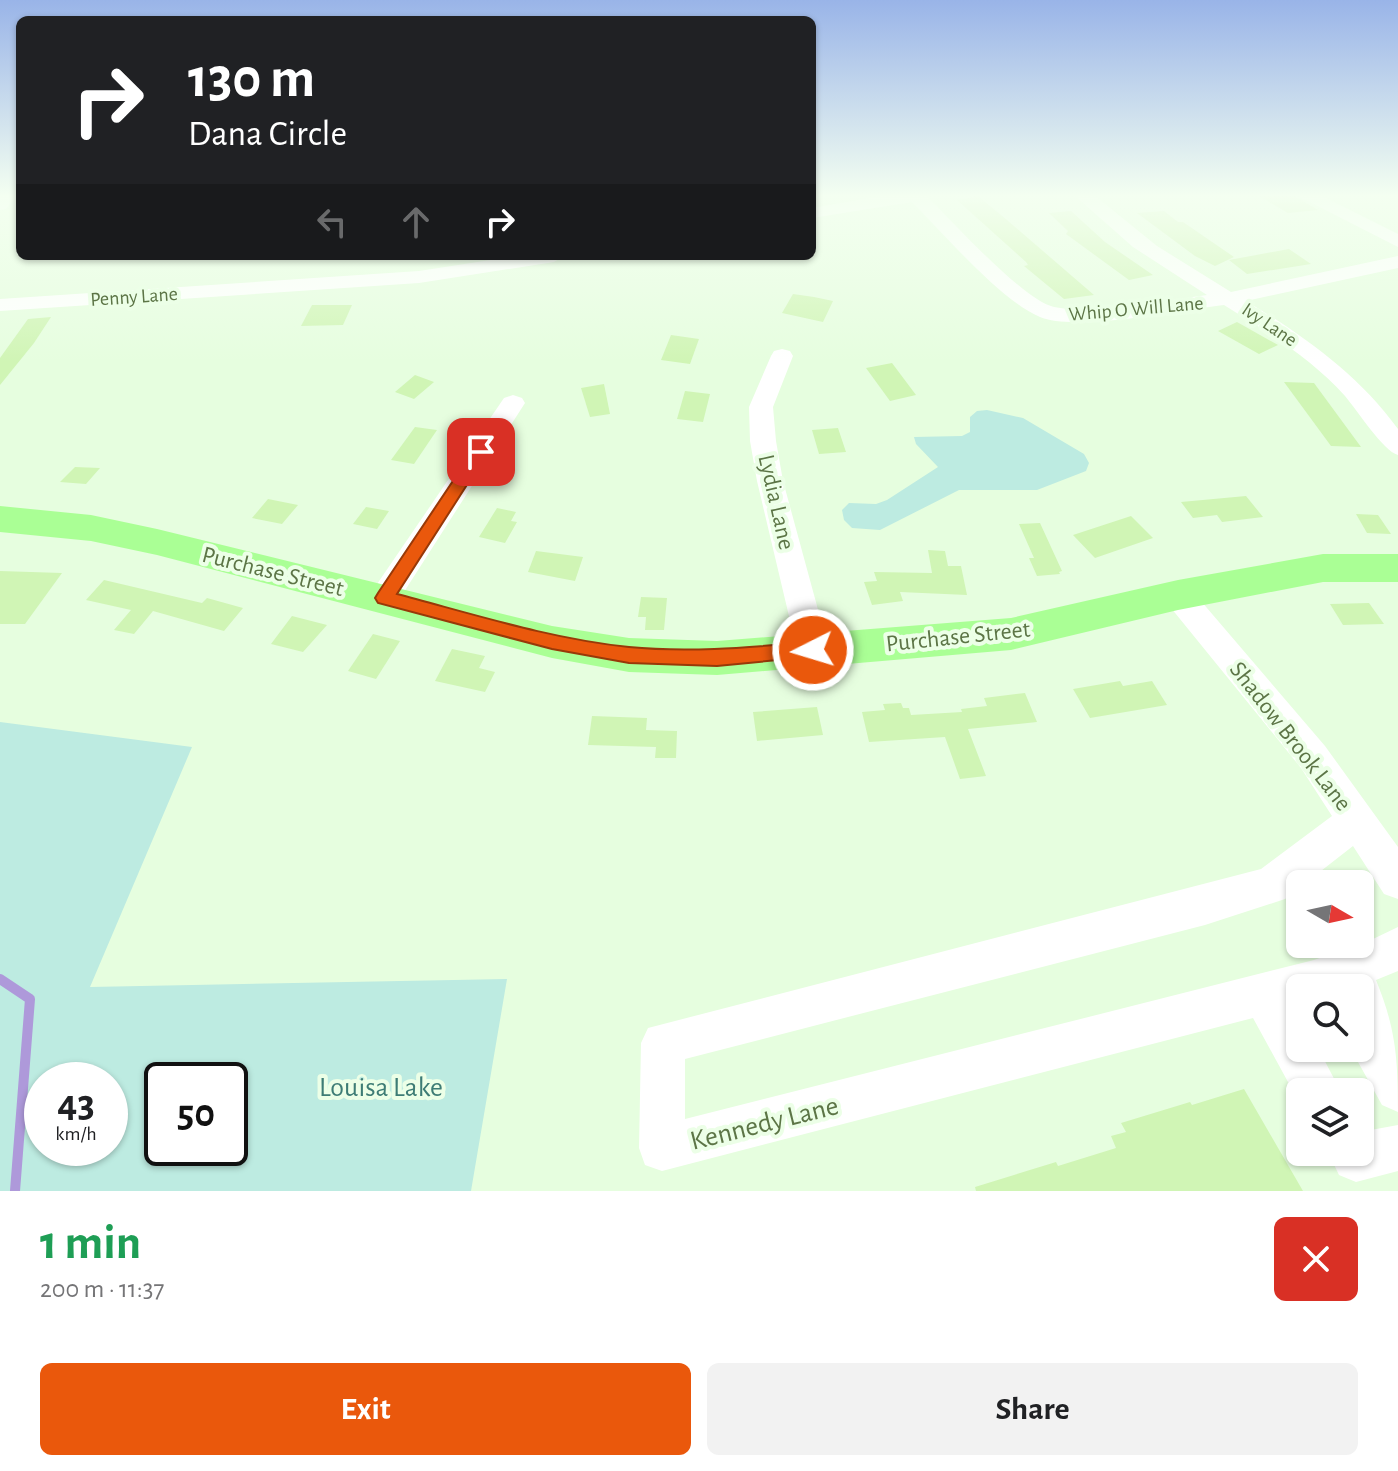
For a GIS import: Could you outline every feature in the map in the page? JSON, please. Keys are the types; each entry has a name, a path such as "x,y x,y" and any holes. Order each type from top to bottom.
{"main road":[{"name":"Purchase Street","path":"0,519 91,528 552,642 629,655 717,658 1011,634 1178,595 1323,568 1398,568"}],"street":[{"name":"Whip O Will Lane","path":"972,251 1021,298 1048,313 1099,315 1230,298 1398,262"},
{"name":"Ivy Lane","path":"1153,251 1312,352 1348,382 1398,447"},
{"name":"Penny Lane","path":"0,305 419,277 509,260"},
{"name":"Lydia Lane","path":"782,356 761,407 763,441 770,481 813,650"},
{"path":"384,598 513,403"},
{"name":"Shadow Brook Lane","path":"1178,595 1313,757 1398,880"},
{"name":"Kennedy Lane","path":"1286,991 1263,994 662,1148 663,1043 1205,905 1271,885 1357,820"},
{"name":"Kennedy Lane","path":"1366,974 1398,947"},
{"path":"1263,994 1310,1078"},
{"path":"1374,1046 1375,1053 1398,1089"},
{"path":"1374,1154 1398,1148"}],"green space":[{"path":"987,410 1023,418 1084,454 1089,463 1086,471 1037,490 959,490 880,530 852,528 844,520 842,510 849,503 876,504 887,500 938,467 916,444 914,437 962,436 970,432 970,417 977,411"},
{"name":"Louisa Lake","path":"0,722 192,747 90,987 507,979 471,1191 0,1191"}],"building":[{"path":"1013,251 1042,251 1094,295 1064,299 1024,266 1028,265"},
{"path":"1089,251 1117,251 1153,275 1129,280"},
{"path":"1188,251 1225,251 1234,257 1215,266"},
{"path":"1291,251 1311,264 1247,274 1229,260"},
{"path":"793,294 833,301 823,322 782,313"},
{"path":"312,305 352,305 343,325 301,326"},
{"path":"51,317 0,385 0,358 28,319"},
{"path":"1237,322 1278,345 1259,354 1218,331"},
{"path":"671,335 699,339 690,364 661,360"},
{"path":"892,363 916,395 890,401 866,368"},
{"path":"415,375 434,382 414,399 395,392"},
{"path":"1284,382 1314,383 1361,447 1331,446"},
{"path":"604,384 610,414 590,417 581,388"},
{"path":"685,391 710,394 703,422 677,419"},
{"path":"415,427 437,430 414,464 391,460"},
{"path":"838,428 846,452 819,454 812,430"},
{"path":"75,467 100,468 86,484 60,482"},
{"path":"1246,496 1263,517 1222,522 1217,515 1193,518 1181,502"},
{"path":"268,499 298,505 282,524 252,518"},
{"path":"366,507 389,511 377,529 353,524"},
{"path":"497,508 516,512 511,521 517,522 505,543 479,537"},
{"path":"1356,514 1378,515 1391,534 1367,533"},
{"path":"1131,516 1153,538 1095,558 1073,535"},
{"path":"1040,523 1062,571 1060,574 1037,576 1029,558 1034,558 1019,524"},
{"path":"928,550 945,551 948,566 961,566 967,595 900,592 903,601 872,605 864,582 877,581 874,572 932,573"},
{"path":"536,551 583,557 575,581 528,572"},
{"path":"0,571 62,573 25,624 0,624"},
{"path":"104,580 202,603 207,598 243,608 224,631 153,611 134,634 114,630 131,610 86,600"},
{"path":"641,597 667,598 664,630 645,630 646,617 638,617"},
{"path":"1369,603 1384,624 1343,625 1330,604"},
{"path":"292,616 327,625 303,652 271,644"},
{"path":"373,634 400,641 376,679 348,671"},
{"path":"452,649 485,656 479,668 495,672 485,692 435,681"},
{"path":"1120,681 1123,686 1152,681 1167,705 1090,718 1073,689"},
{"path":"1025,693 1037,722 968,729 986,776 960,779 945,737 869,742 862,712 885,710 883,704 901,703 903,708 909,708 911,715 962,712 961,709 987,706 984,698"},
{"path":"817,707 823,735 757,741 753,712"},
{"path":"592,716 647,718 646,730 677,731 676,758 655,758 656,747 588,745"},
{"path":"1244,1089 1303,1191 976,1191 975,1187 1056,1162 1058,1166 1116,1148 1111,1136 1126,1132 1121,1123 1190,1102 1192,1105"}],"waterway":[{"path":"0,979 30,999 15,1191"}],"route":[{"path":"481,452 384,598 552,642 629,655 717,658 813,650"}]}
